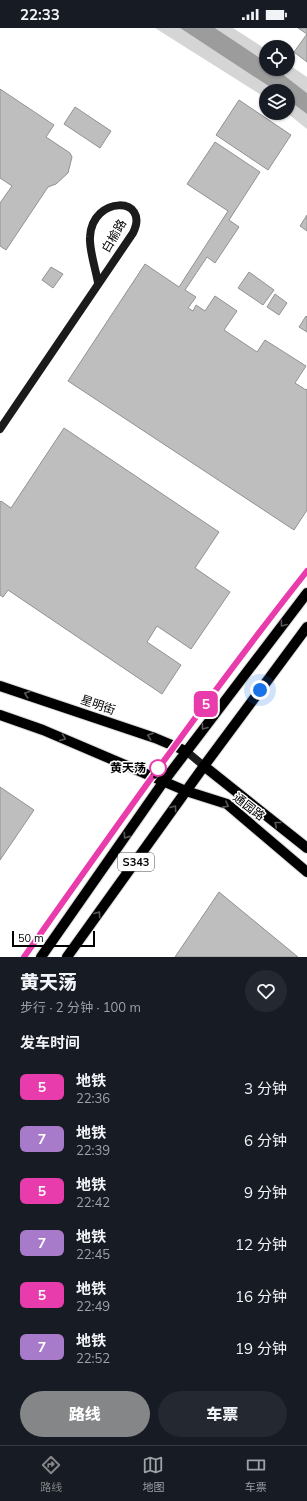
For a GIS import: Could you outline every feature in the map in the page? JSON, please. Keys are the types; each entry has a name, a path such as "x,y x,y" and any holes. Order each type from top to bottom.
{"main road":[{"name":"S343","path":"41,957 164,781 307,593"},
{"name":"S343","path":"67,957 204,766 307,627"},
{"name":"星明街","path":"0,686 155,738 186,751"},
{"path":"0,715 43,730 164,781"},
{"name":"通园路","path":"204,766 307,848"},
{"name":"通园路","path":"164,781 186,791 227,804 307,872"}],"street":[{"name":"白榆路","path":"0,429 98,283 136,226 136,215 128,207 117,205 105,209 93,226 90,240 98,283"},
{"name":"通园路","path":"186,751 204,766"}],"shaded area":[{"path":"155,28 180,28 265,84 259,84 259,94"},
{"path":"180,28 215,28 259,57 259,76 285,76 307,93 307,114 295,105 295,84 265,84"},
{"path":"215,28 233,28 259,45 259,57"},
{"path":"295,69 307,77 307,93 285,76 295,76"},
{"path":"295,105 307,114 307,129 295,119"}],"building":[{"path":"298,28 307,28 307,34"},
{"path":"307,34 307,62 295,53"},
{"path":"0,89 54,125 46,137 70,153 72,157 68,173 56,184 48,187 6,250 0,246 0,203 12,186 0,178"},
{"path":"239,100 259,113 259,120 269,120 291,135 268,170 216,135"},
{"path":"75,107 111,131 100,148 64,124"},
{"path":"215,142 260,172 229,220 239,227 215,263 207,257 185,290 196,297 188,308 193,311 196,305 205,311 215,296 237,311 224,330 257,352 265,340 306,366 295,383 306,390 307,389 307,510 294,530 68,381 145,264 179,287 228,211 187,184"},
{"path":"307,215 307,231 300,226"},
{"path":"51,267 63,274 53,288 42,280"},
{"path":"249,272 274,290 263,305 238,288"},
{"path":"275,294 287,303 279,315 267,307"},
{"path":"306,316 307,317 307,332 299,327"},
{"path":"64,428 219,532 195,568 230,592 191,649 157,626 147,642 181,665 162,694 8,590 3,597 0,595 0,502 1,501 11,508"},
{"path":"0,787 34,810 0,860"},
{"path":"219,892 298,957 175,957"}],"metro line":[{"name":"5","path":"24,957 156,771 276,609 307,571"}],"place":[{"name":"黄天荡","path":"158,768"}],"route":[{"path":"158,768 151,775 186,791 260,690"}]}
